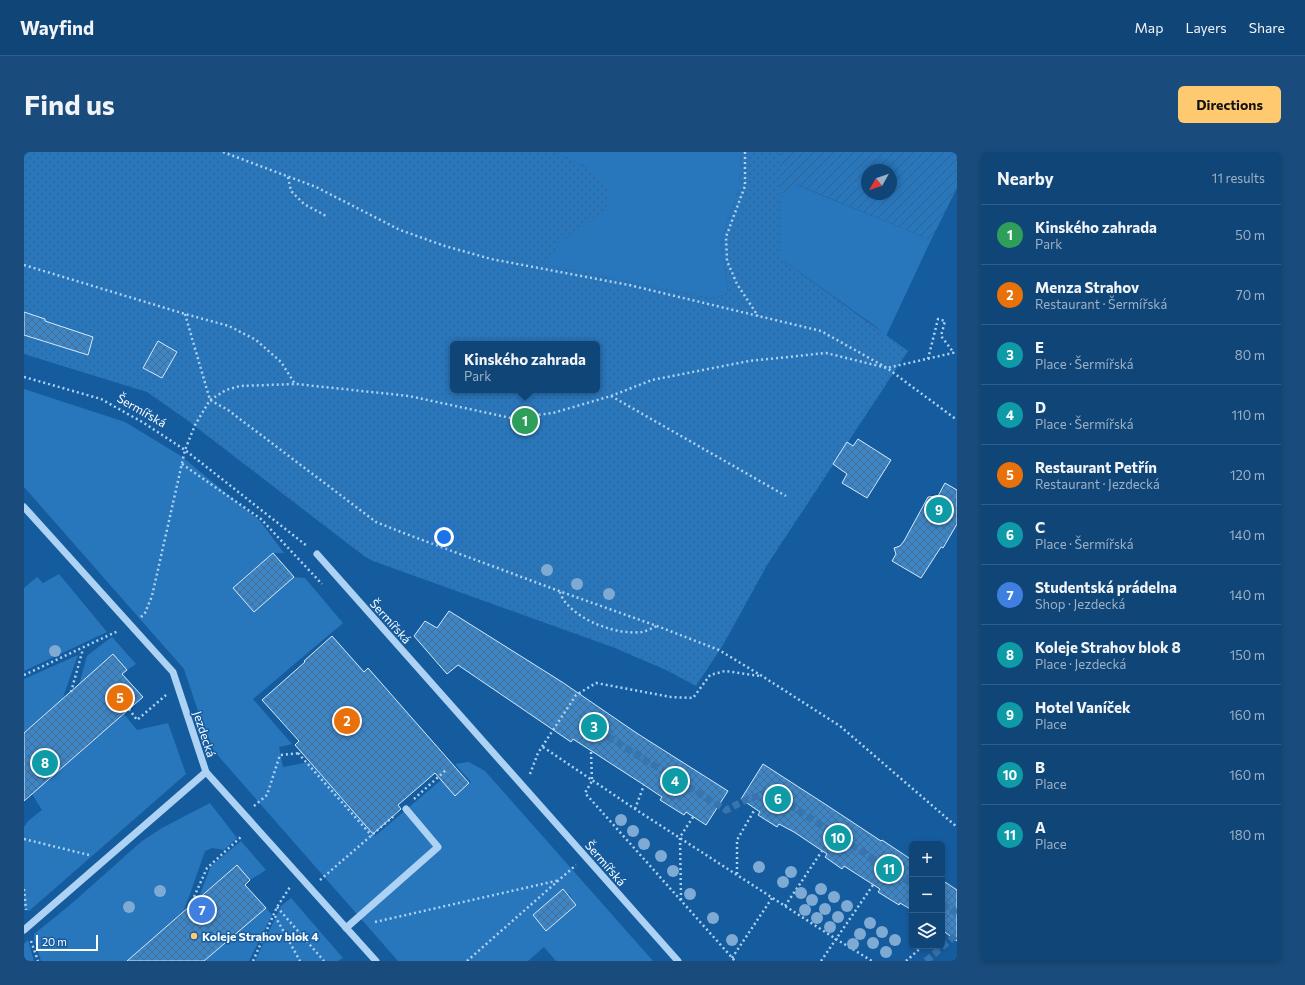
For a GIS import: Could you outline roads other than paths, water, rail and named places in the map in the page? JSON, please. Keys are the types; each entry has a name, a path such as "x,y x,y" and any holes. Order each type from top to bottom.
{"street":[{"name":"Jezdecká","path":"24,507 173,672 206,772 376,961"},
{"name":"Šermířská","path":"317,554 678,961"},
{"path":"24,930 206,772"},
{"path":"346,928 438,847 406,809"}],"tunnel":[{"path":"581,720 726,810 746,800 770,792 909,882"},
{"path":"945,906 957,913"},
{"path":"926,961 957,934"}],"place":[{"name":"Kinského zahrada","path":"525,421"},
{"name":"Hotel Vaníček","path":"939,510"},
{"name":"Restaurant Petřín","path":"120,698"},
{"name":"Menza Strahov","path":"347,721"},
{"name":"E","path":"594,727"},
{"name":"Koleje Strahov blok 8","path":"45,763"},
{"name":"D","path":"675,781"},
{"name":"C","path":"778,799"},
{"name":"B","path":"838,838"},
{"name":"A","path":"889,869"},
{"name":"Studentská prádelna","path":"202,910"},
{"name":"Koleje Strahov blok 4","path":"194,936"}]}
